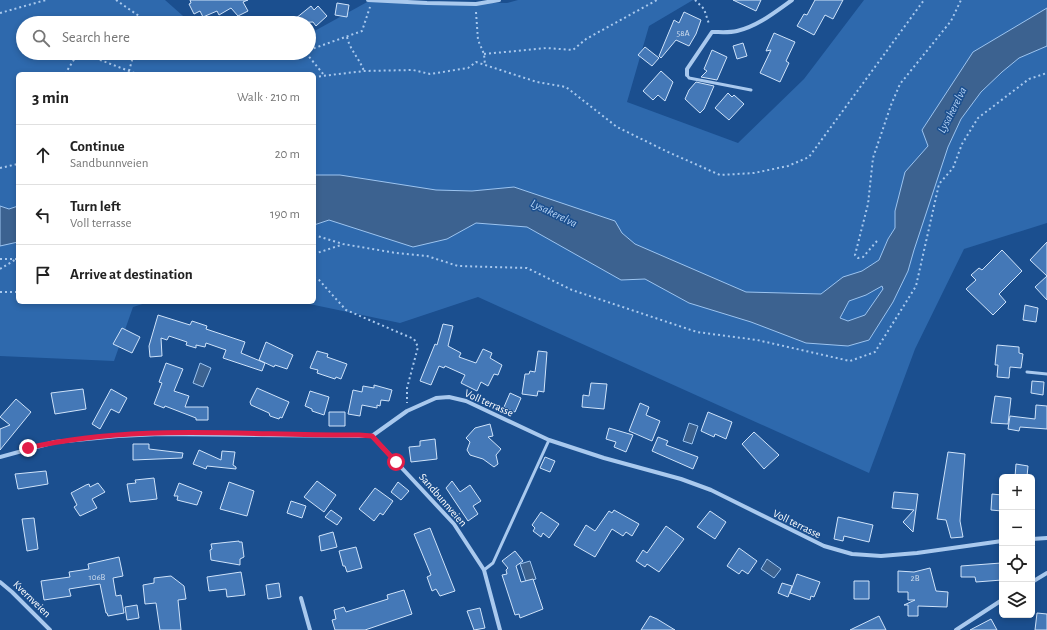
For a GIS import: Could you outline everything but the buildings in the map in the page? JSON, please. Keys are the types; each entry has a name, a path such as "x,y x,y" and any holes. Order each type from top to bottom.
{"street":[{"path":"370,0 476,4 499,0"},
{"path":"687,75 688,69 712,32 736,32 749,28 792,0"},
{"name":"Voll terrasse","path":"372,436 407,411 436,398 449,397 466,400 549,440 705,488 824,546 852,554 881,556 999,542"},
{"path":"0,457 55,442 118,436 160,434 372,436"},
{"name":"Sandbunnveien","path":"372,436 454,524 484,570 500,630"},
{"path":"1035,539 1047,538"},
{"path":"1035,580 1047,573"},
{"name":"Kvernveien","path":"0,582 50,630"},
{"path":"301,598 310,630"},
{"path":"956,630 999,602"}],"lane":[{"path":"687,75 689,78 751,90"},
{"path":"1027,372 1047,374"},
{"path":"484,570 493,563 549,440"}],"path":[{"path":"0,13 46,0"},
{"path":"116,0 136,16"},
{"path":"316,48 362,31 370,0"},
{"path":"484,54 547,48 573,50 586,39 657,0"},
{"path":"695,0 704,9 712,32"},
{"path":"316,77 364,71 413,70 430,74 468,68 476,62 537,82 566,87 617,127 720,175 754,173 788,166 809,156 924,0"},
{"path":"878,241 864,257 858,258 855,255 857,241 868,204 873,158 891,105 900,84 951,21 962,0"},
{"path":"476,4 478,40 484,54 486,65"},
{"path":"347,37 350,49 360,61 364,71"},
{"path":"66,72 74,60"},
{"path":"100,60 129,71 132,60"},
{"path":"312,60 324,75"},
{"path":"316,236 343,244 396,254 427,256 458,266 526,268 572,290 697,332 757,340 850,361 875,352 916,286 940,184 953,168 962,144 978,118 1029,79 1047,73"},
{"path":"0,168 16,164"},
{"path":"316,253 343,244"},
{"path":"0,259 16,258"},
{"path":"0,269 16,259"},
{"path":"316,279 319,280 346,310 414,339 418,347 407,388 407,411"},
{"path":"0,292 16,292"}],"shaded area":[{"path":"0,0 165,0 183,16 16,16 16,60 316,60 316,30 369,1 507,3 518,0 693,0 649,26 627,102 738,143 804,79 864,0 1047,0 1047,223 964,249 915,349 869,473 478,297 400,323 310,304 316,304 316,72 16,72 16,304 143,304 133,307 114,361 0,356"}],"water":[{"name":"Lysakerelva","path":"1047,8 1047,46 1019,58 1002,72 981,92 961,119 948,147 908,271 893,302 869,340 848,346 806,343 751,322 689,303 645,279 621,280 527,227 476,223 447,239 413,247 329,220 316,224 316,175 340,175 436,190 472,191 514,187 615,221 622,233 635,244 746,292 821,294 843,277 862,271 879,260 888,239 895,228 895,211 905,172 928,146 922,130 973,52","holes":["882,286 883,289 865,315 848,321 840,318 849,301 866,295"]},
{"path":"0,206 9,209 16,207 16,242 0,246"},
{"path":"200,363 211,368 203,387 193,383"},
{"path":"689,423 698,426 692,444 683,441"},
{"path":"767,559 781,569 774,578 761,569"},
{"path":"530,561 536,579 526,582 520,564"}],"route":[{"path":"28,448 83,438 160,434 308,436 359,435 372,436 396,462"}]}
